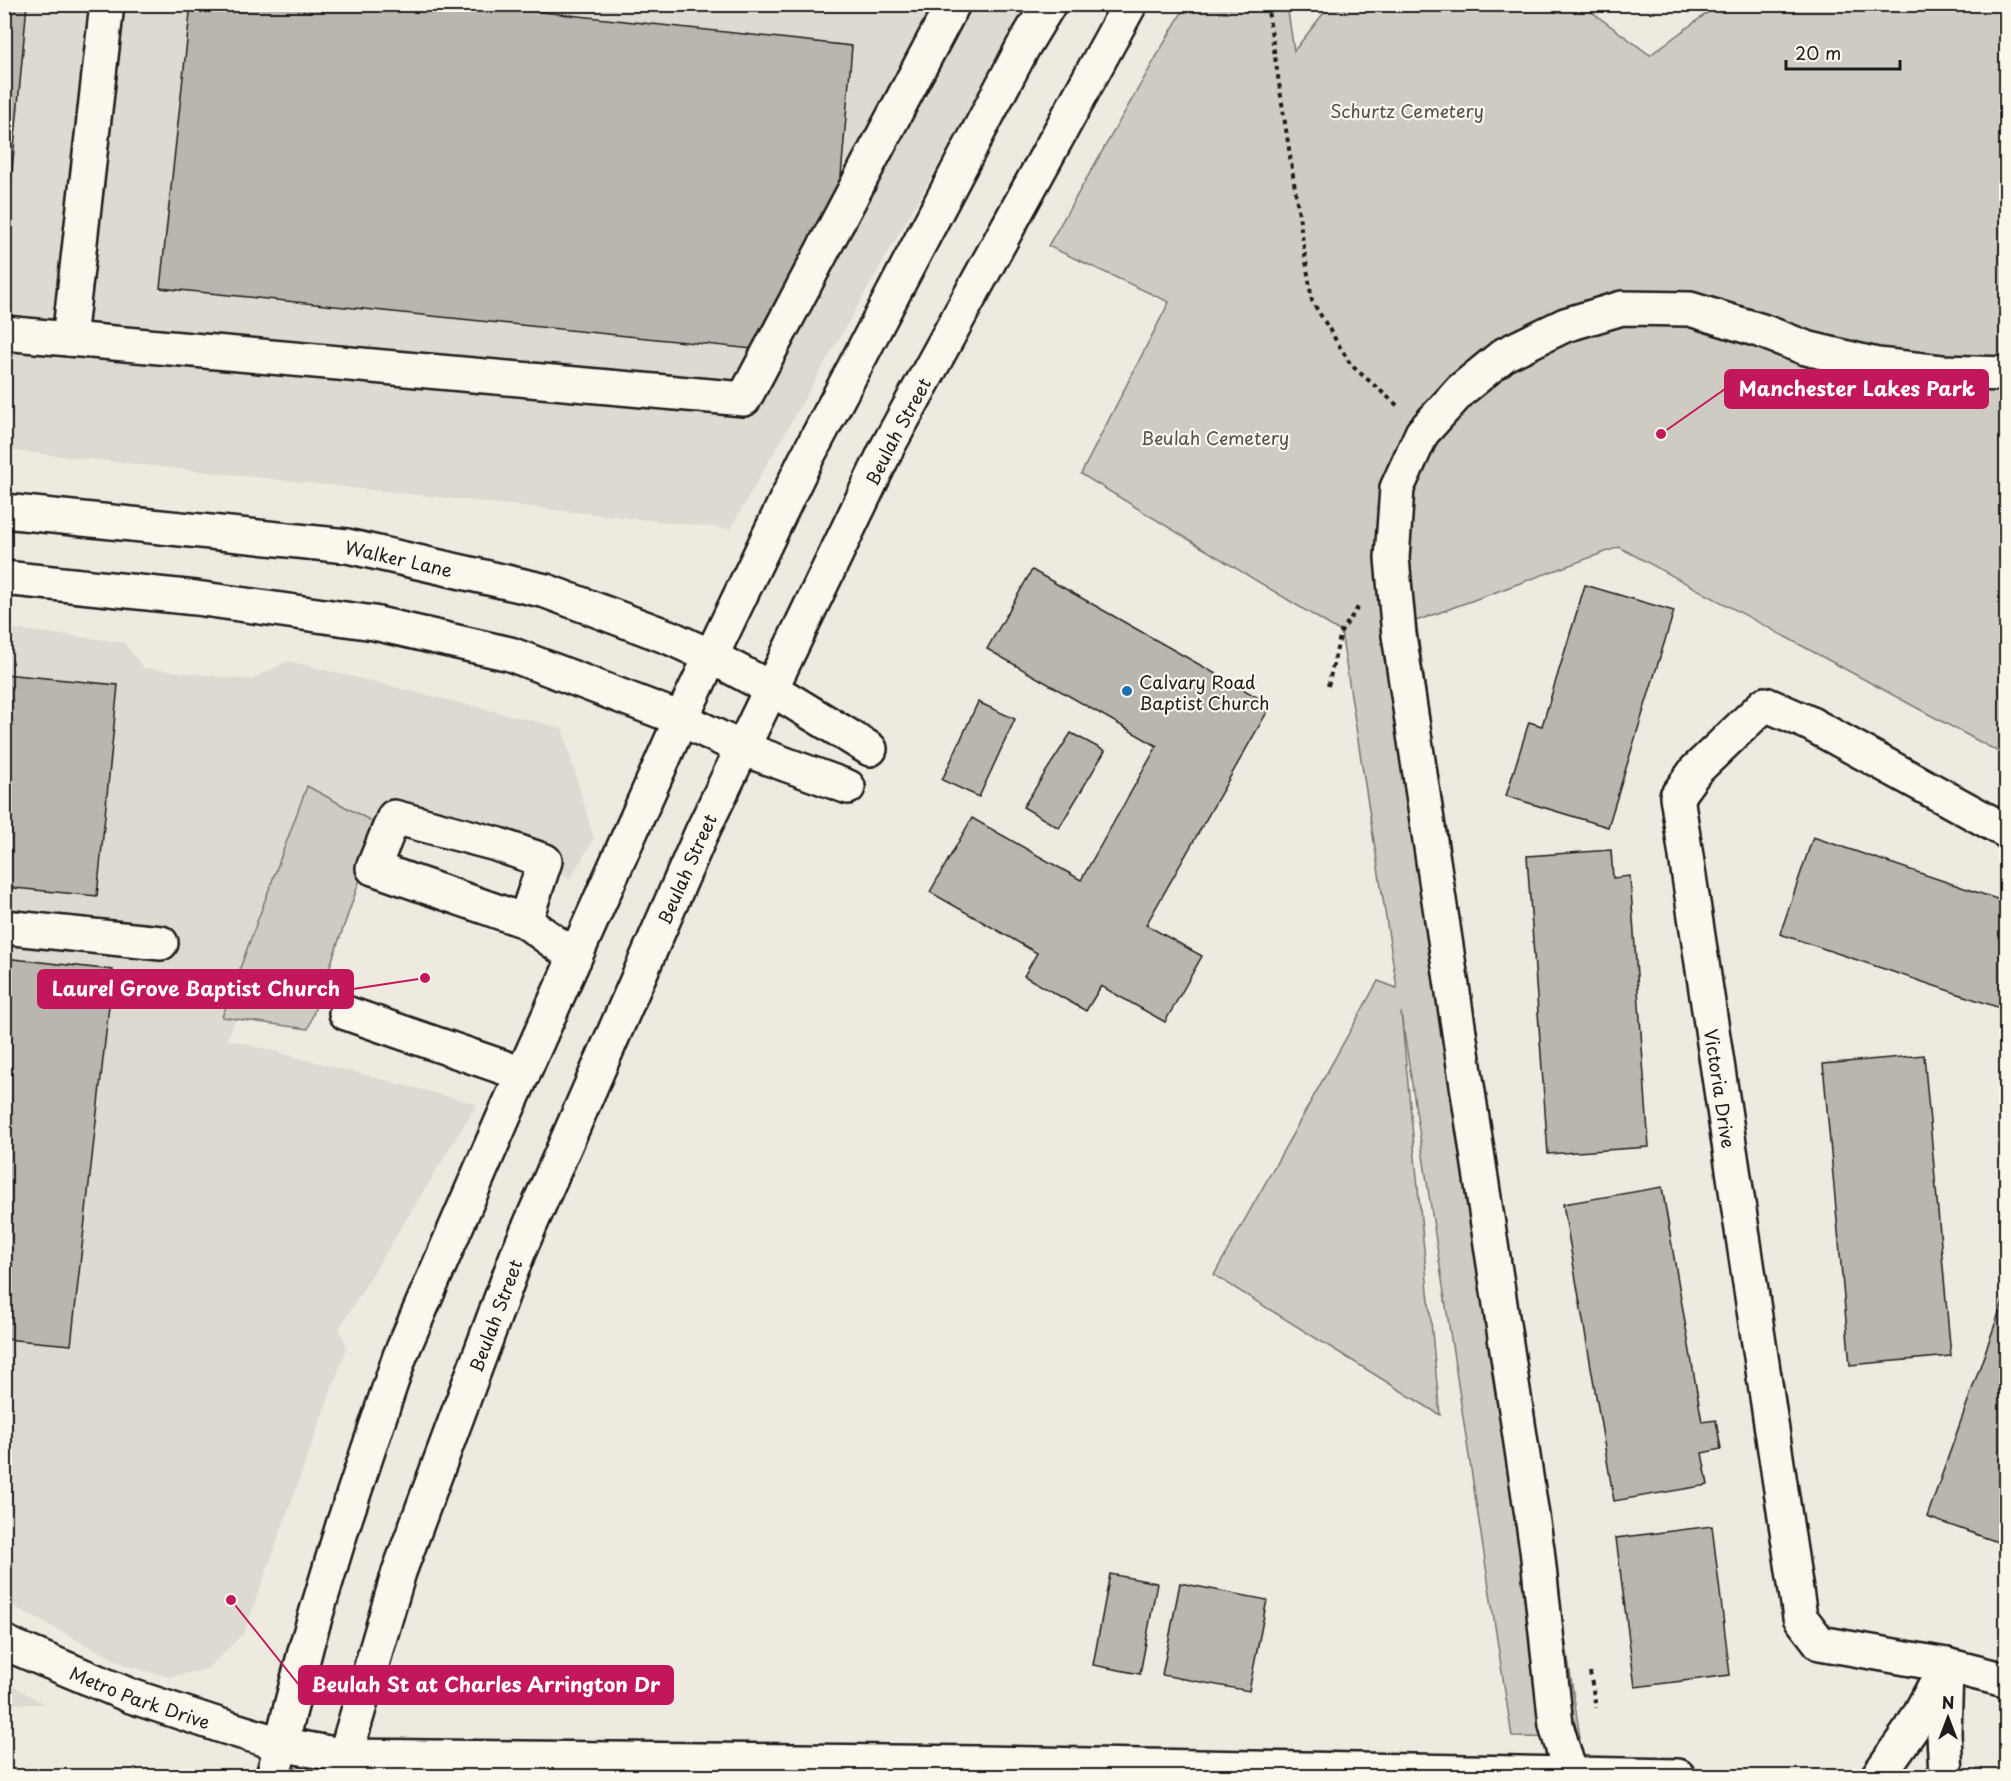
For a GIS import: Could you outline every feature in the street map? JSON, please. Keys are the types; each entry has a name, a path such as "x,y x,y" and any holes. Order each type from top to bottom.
{"street":[{"path":"69,339 107,4"},
{"path":"4,333 744,399 953,4"},
{"path":"273,1776 307,1644 343,1525 400,1356 523,1074 681,719 804,463 1023,47 1049,4"},
{"name":"Beulah Street","path":"343,1766 399,1572 518,1253 701,834 888,446 1130,4"},
{"path":"1570,1773 1556,1725 1537,1549 1399,635 1392,558 1398,488 1422,433 1461,390 1505,354 1565,326 1622,308 1690,309 1762,330 1806,348 1877,365 1942,372 2007,374"},
{"name":"Walker Lane","path":"4,511 347,546 546,591 710,656 770,688 870,749"},
{"path":"4,578 196,598 374,623 510,654 681,719 741,748 848,787"},
{"name":"Victoria Drive","path":"2007,831 1809,723 1765,704 1696,770 1677,796 1800,1617 1820,1642 1946,1665 2001,1679 2007,1677"},
{"path":"525,921 545,861 496,844 393,817 373,868 525,921 575,957"},
{"path":"4,927 161,943"},
{"path":"346,1013 523,1074"},
{"name":"Metro Park Drive","path":"4,1642 131,1696 343,1766 1286,1770 1678,1776"},
{"path":"1878,1776 1912,1728 1946,1665"},
{"path":"1946,1665 1944,1734 1946,1776"}],"path":[{"path":"1267,4 1311,302 1351,365 1427,428"},
{"path":"1328,686 1341,632 1360,604"}],"shaded area":[{"path":"5,5 1030,5 730,529 5,450"},
{"path":"4,628 123,642 144,668 251,680 288,661 562,728 594,839 570,878 329,818 227,1039 477,1104 339,1329 347,1347 244,1633 207,1669 169,1677 125,1665 5,1602"},
{"path":"5,1681 44,1704 5,1704"}],"green space":[{"path":"1186,5 1253,5 1254,11 1259,5 1287,5 1294,51 1330,5 1582,5 1650,55 1718,5 2006,5 2006,756 1619,547 1416,621 1498,1194 1580,1738 1512,1737 1401,1012 1440,1415 1214,1275 1378,981 1397,988 1341,632 1081,474 1169,302 1048,246"},
{"path":"307,786 379,825 308,1029 222,1017"}],"building":[{"path":"4,4 27,4 4,261"},
{"path":"191,4 470,4 852,46 838,212 753,349 160,288"},
{"path":"1032,570 1271,705 1146,925 1202,956 1165,1022 1101,986 1086,1011 1024,976 1037,953 930,892 972,818 1081,880 1157,746 987,649"},
{"path":"1585,585 1674,611 1608,827 1506,796 1529,722 1542,726"},
{"path":"4,674 118,685 97,896 4,887"},
{"path":"978,702 1015,719 979,797 942,780"},
{"path":"1071,733 1105,751 1059,828 1023,807"},
{"path":"1813,837 2006,902 2006,1010 1780,934"},
{"path":"1611,850 1613,878 1630,876 1649,1147 1548,1154 1527,856"},
{"path":"4,958 113,970 71,1345 4,1339"},
{"path":"1924,1055 1951,1356 1850,1365 1823,1064"},
{"path":"1662,1187 1702,1422 1716,1420 1721,1449 1702,1453 1708,1485 1614,1501 1563,1204"},
{"path":"2006,1293 2006,1545 1927,1517"},
{"path":"1712,1526 1730,1675 1635,1687 1616,1538"},
{"path":"1110,1574 1157,1583 1140,1674 1093,1665"},
{"path":"1180,1583 1267,1600 1249,1691 1162,1675"}],"place":[{"name":"Manchester Lakes Park","path":"1661,434"},
{"name":"Calvary Road Baptist Church","path":"1127,691"},
{"name":"Laurel Grove Baptist Church","path":"425,978"},
{"name":"Beulah St at Charles Arrington Dr","path":"231,1600"}],"park label":[{"name":"Schurtz Cemetery","path":"1407,110"},
{"name":"Beulah Cemetery","path":"1215,437"}]}
